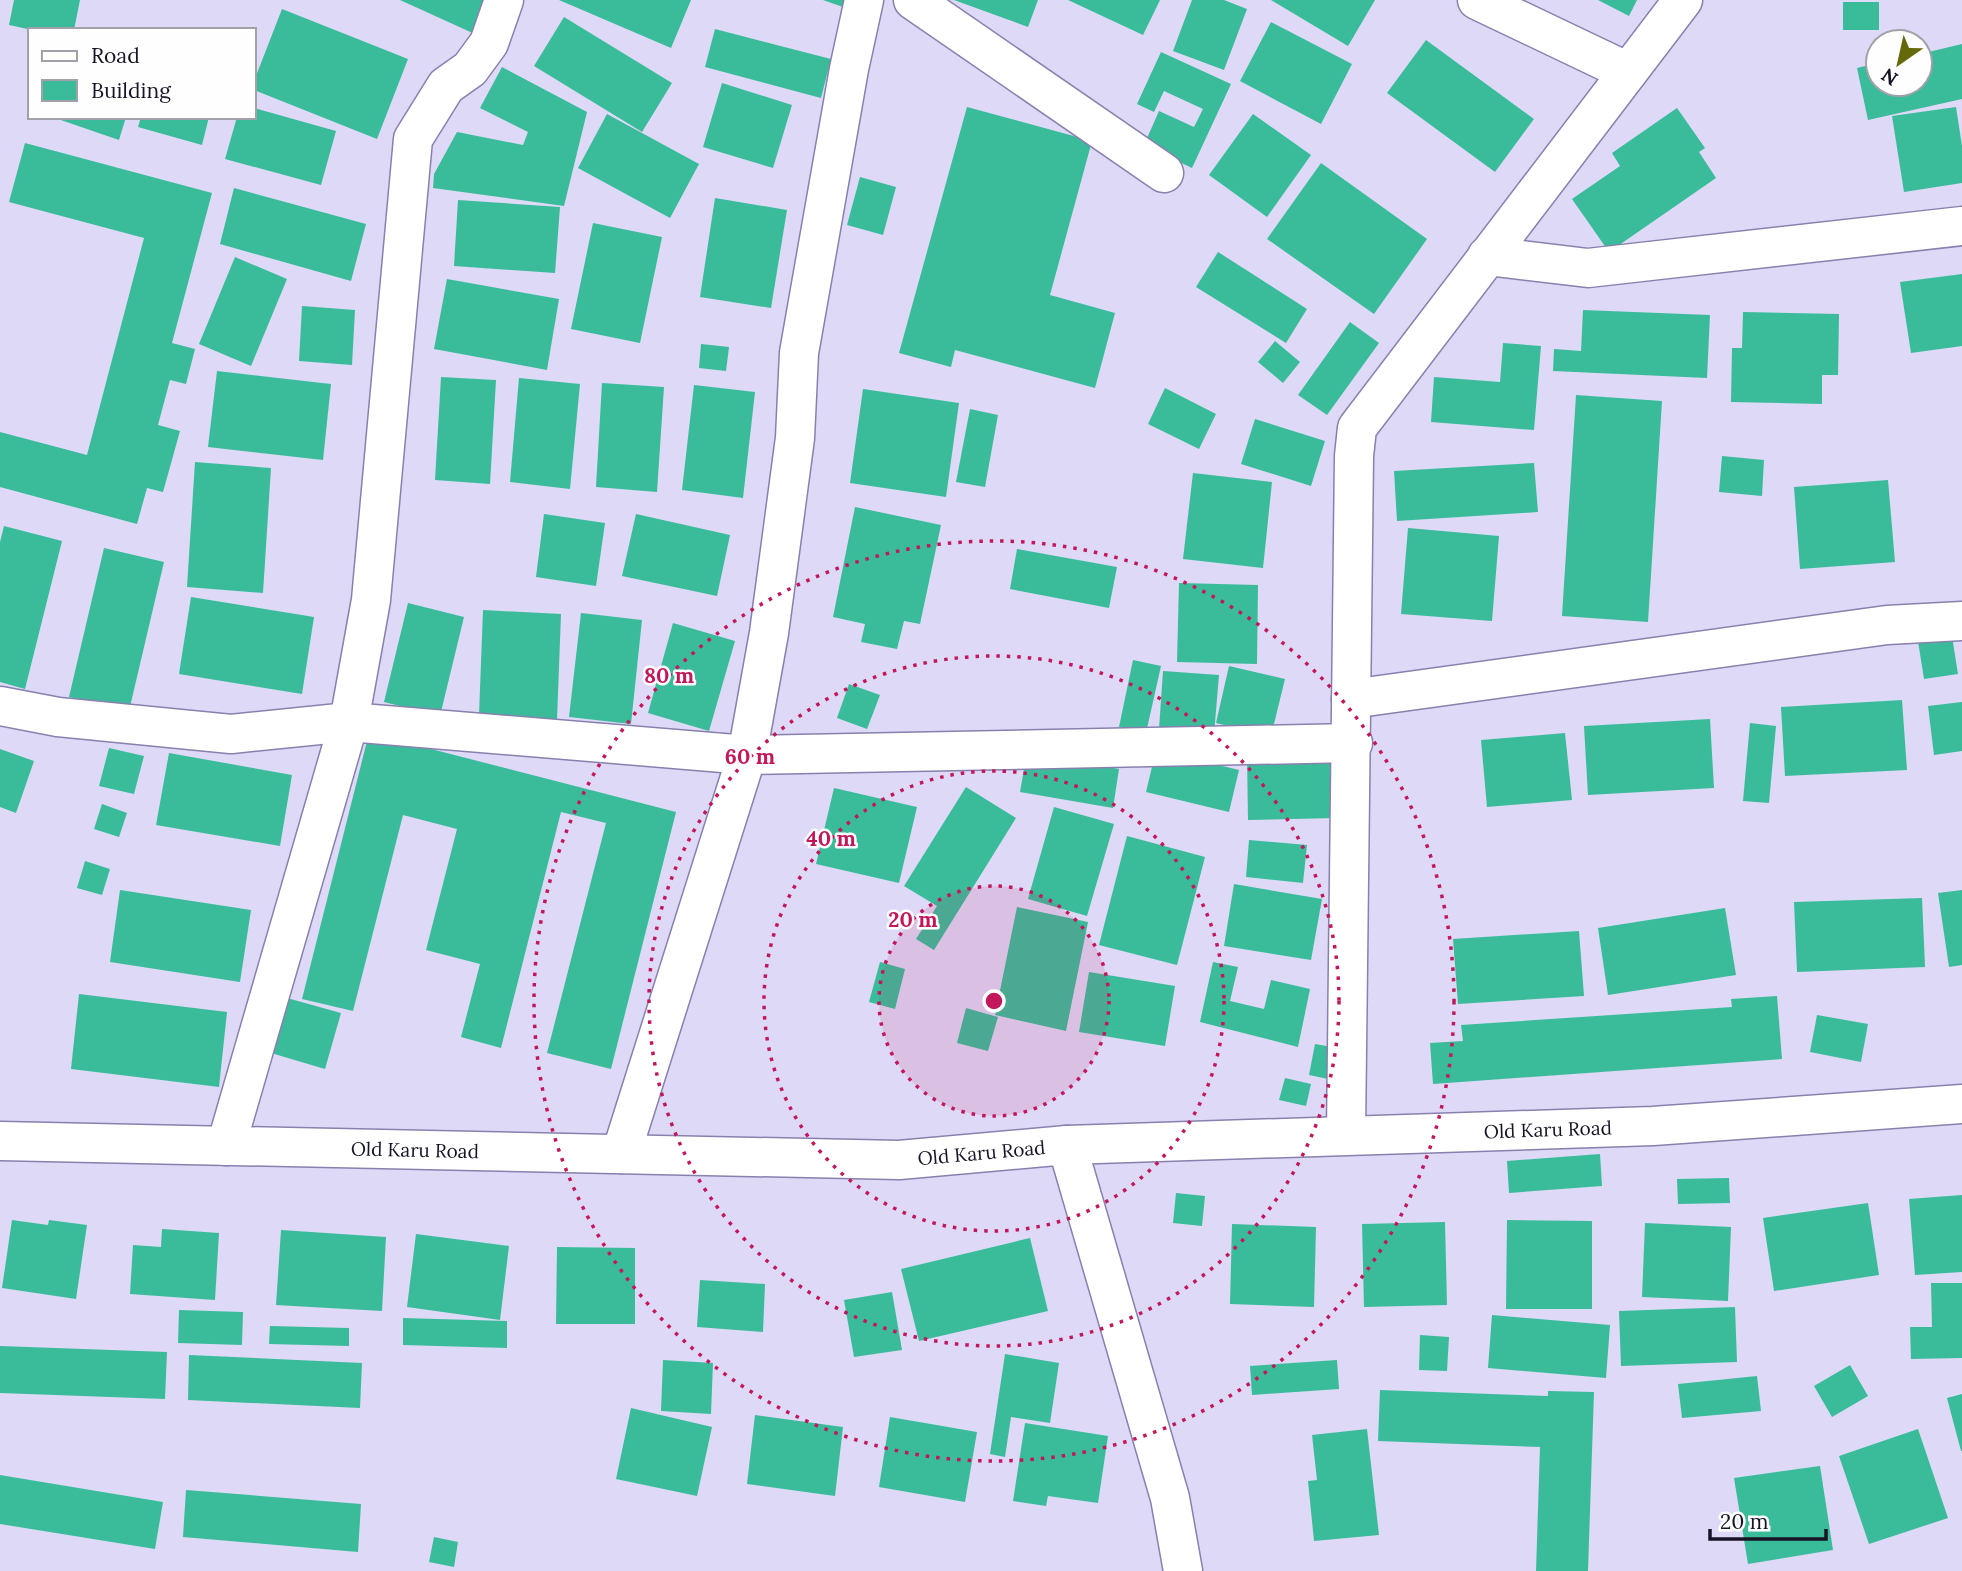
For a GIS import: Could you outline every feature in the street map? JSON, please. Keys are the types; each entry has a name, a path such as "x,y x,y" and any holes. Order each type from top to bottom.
{"street":[{"path":"226,1146 349,722 371,600 413,139 446,86 470,69 489,43 504,0"},
{"path":"621,1154 747,755 769,633 794,451 799,353 849,69 864,0"},
{"path":"913,0 1164,173"},
{"path":"1477,0 1628,72"},
{"path":"1346,1134 1353,743 1351,699 1354,456 1357,428 1683,0"},
{"path":"1487,256 1588,268 1962,226"},
{"path":"1351,699 1887,625 1962,621"},
{"path":"0,706 58,717 231,734 349,722 747,755 1353,743"},
{"name":"Old Karu Road","path":"0,1141 899,1160 1067,1144 1653,1126 1962,1104"},
{"path":"1067,1144 1170,1497 1182,1571"}],"building":[{"path":"14,0 80,0 74,28 28,29 9,25"},
{"path":"400,0 493,0 477,35"},
{"path":"559,0 691,0 671,48"},
{"path":"823,0 845,0 843,7"},
{"path":"954,0 1038,0 1028,27"},
{"path":"1068,0 1160,0 1143,35"},
{"path":"1192,0 1224,0 1247,9 1224,70 1173,51"},
{"path":"1271,0 1375,0 1348,46"},
{"path":"1598,0 1637,0 1629,16"},
{"path":"1843,2 1879,2 1879,28 1843,30"},
{"path":"282,9 408,59 377,139 256,91 256,76"},
{"path":"564,17 672,83 642,132 534,66"},
{"path":"1271,22 1352,64 1321,124 1240,81"},
{"path":"715,29 831,59 821,98 705,67"},
{"path":"1426,40 1534,119 1495,172 1387,93"},
{"path":"1962,44 1962,99 1868,120 1857,68 1864,66 1864,98 1934,98 1934,51"},
{"path":"1161,52 1231,84 1192,168 1144,145 1159,111 1194,127 1203,109 1164,91 1154,112 1137,104"},
{"path":"502,67 587,112 564,206 433,188 434,174 457,132 523,145 528,132 480,108"},
{"path":"722,83 792,105 773,168 703,147"},
{"path":"967,107 1092,141 1050,295 1115,313 1095,388 955,350 951,367 899,353"},
{"path":"1956,107 1962,146 1962,183 1904,192 1892,116"},
{"path":"1677,108 1705,148 1699,152 1716,178 1609,252 1572,199 1620,166 1612,153"},
{"path":"256,109 336,131 321,185 225,159 236,119 256,119"},
{"path":"607,114 699,164 670,218 578,168"},
{"path":"1253,114 1311,155 1267,217 1209,175"},
{"path":"58,119 125,119 119,140"},
{"path":"140,119 208,119 202,145 138,127"},
{"path":"25,143 212,193 172,343 195,349 186,384 170,380 158,425 180,431 163,492 147,488 137,524 0,487 0,432 87,455 144,238 9,202"},
{"path":"1321,163 1427,239 1374,314 1267,239"},
{"path":"860,177 896,187 883,235 847,225"},
{"path":"234,188 366,224 351,281 220,244"},
{"path":"715,198 787,210 771,308 700,297"},
{"path":"458,200 560,207 555,273 454,266"},
{"path":"593,223 662,237 640,343 571,329"},
{"path":"1218,252 1307,309 1286,343 1196,287"},
{"path":"235,257 287,279 251,366 199,344"},
{"path":"1962,274 1962,346 1911,353 1900,282"},
{"path":"447,279 559,299 547,370 434,349"},
{"path":"302,306 355,310 352,365 299,361"},
{"path":"1583,310 1710,315 1707,378 1553,371 1554,349 1581,351"},
{"path":"1743,312 1839,314 1838,375 1822,375 1822,404 1731,402 1732,348 1742,348"},
{"path":"1350,322 1379,343 1327,415 1298,395"},
{"path":"1275,341 1300,362 1283,383 1258,362"},
{"path":"1503,343 1541,346 1534,430 1431,422 1434,377 1500,382"},
{"path":"701,344 729,347 726,371 699,368"},
{"path":"217,371 331,384 323,460 208,447"},
{"path":"441,377 496,380 490,484 435,480"},
{"path":"519,378 580,384 570,489 510,482"},
{"path":"602,383 664,387 657,492 596,487"},
{"path":"694,385 755,392 743,498 682,490"},
{"path":"1165,388 1216,414 1199,449 1148,424"},
{"path":"863,389 959,403 946,497 850,483"},
{"path":"1576,395 1662,401 1648,622 1562,616"},
{"path":"970,409 998,415 985,487 956,482"},
{"path":"1255,419 1325,441 1311,486 1241,464"},
{"path":"1722,456 1764,460 1762,496 1719,492"},
{"path":"195,462 271,468 263,593 187,587"},
{"path":"1534,463 1538,512 1397,521 1394,471"},
{"path":"1193,473 1272,482 1263,568 1183,559"},
{"path":"1888,480 1895,562 1800,569 1794,487"},
{"path":"855,507 941,525 920,624 904,621 897,649 861,642 865,624 833,617"},
{"path":"544,514 605,523 596,586 536,577"},
{"path":"636,514 730,535 717,596 622,576"},
{"path":"4,526 62,541 25,689 0,682 0,542"},
{"path":"1408,528 1499,536 1492,621 1401,614"},
{"path":"104,548 164,562 129,711 69,697"},
{"path":"1017,549 1117,567 1109,608 1010,589"},
{"path":"1179,583 1258,585 1257,664 1177,662"},
{"path":"191,597 314,617 302,694 179,674"},
{"path":"408,603 464,617 440,716 384,702"},
{"path":"483,610 561,614 557,720 479,715"},
{"path":"581,613 642,620 631,724 569,717"},
{"path":"673,623 735,641 709,731 648,713"},
{"path":"1951,630 1958,674 1924,679 1917,635"},
{"path":"1133,660 1161,666 1146,733 1119,727"},
{"path":"1229,666 1285,679 1271,736 1216,723"},
{"path":"1163,671 1219,675 1214,734 1159,729"},
{"path":"849,684 880,695 867,729 837,718"},
{"path":"1902,700 1907,770 1785,776 1781,707"},
{"path":"1962,702 1962,751 1934,755 1928,706"},
{"path":"1710,719 1714,788 1588,795 1584,726"},
{"path":"1750,723 1776,726 1769,803 1743,801"},
{"path":"369,733 676,812 611,1069 547,1053 606,823 561,812 501,1048 461,1037 480,964 426,950 457,829 403,815 353,1011 302,999"},
{"path":"1565,733 1572,800 1487,807 1481,740"},
{"path":"109,748 144,756 134,794 99,786"},
{"path":"0,749 34,761 16,813 0,807"},
{"path":"1156,750 1239,770 1229,812 1146,792"},
{"path":"1027,752 1119,769 1113,808 1020,792"},
{"path":"169,753 292,775 280,846 156,825"},
{"path":"1335,754 1336,818 1248,820 1247,756"},
{"path":"966,787 1016,818 934,950 916,939 937,906 904,886"},
{"path":"834,788 917,807 899,883 816,864"},
{"path":"102,804 127,813 119,837 94,829"},
{"path":"1054,807 1114,824 1087,916 1028,899"},
{"path":"1127,836 1205,857 1177,965 1099,945"},
{"path":"1249,840 1307,845 1303,883 1246,877"},
{"path":"85,861 110,869 102,895 77,888"},
{"path":"1234,884 1322,899 1311,960 1224,946"},
{"path":"120,890 251,910 240,982 110,962"},
{"path":"1962,890 1962,965 1949,967 1938,893"},
{"path":"1922,898 1925,967 1797,972 1794,902"},
{"path":"1017,907 1088,922 1066,1031 995,1015"},
{"path":"1725,908 1736,975 1608,995 1598,928"},
{"path":"1579,931 1584,996 1458,1004 1453,939"},
{"path":"880,962 905,969 895,1009 869,1002"},
{"path":"1213,962 1238,967 1230,1001 1264,1009 1271,980 1310,989 1298,1047 1200,1022"},
{"path":"1089,972 1175,986 1165,1046 1079,1032"},
{"path":"79,994 227,1012 219,1087 71,1069"},
{"path":"1777,996 1782,1059 1433,1084 1430,1043 1463,1041 1461,1025 1732,1007 1731,999"},
{"path":"287,998 341,1013 325,1069 271,1053"},
{"path":"966,1008 998,1017 988,1051 957,1043"},
{"path":"1817,1015 1868,1024 1861,1062 1810,1052"},
{"path":"1315,1044 1338,1048 1333,1080 1309,1075"},
{"path":"1285,1078 1311,1084 1306,1106 1279,1100"},
{"path":"1600,1154 1602,1186 1509,1193 1507,1161"},
{"path":"1729,1178 1730,1203 1678,1204 1677,1179"},
{"path":"1176,1193 1205,1196 1202,1226 1173,1223"},
{"path":"1962,1195 1962,1272 1915,1275 1909,1199"},
{"path":"1868,1203 1879,1275 1774,1291 1763,1218"},
{"path":"12,1220 48,1225 49,1220 87,1225 76,1299 2,1288"},
{"path":"1507,1220 1592,1221 1592,1309 1506,1309"},
{"path":"1445,1222 1447,1305 1364,1307 1362,1224"},
{"path":"1645,1223 1731,1227 1728,1301 1642,1297"},
{"path":"1232,1224 1316,1227 1314,1307 1230,1304"},
{"path":"162,1229 219,1233 215,1300 130,1294 133,1245 161,1247"},
{"path":"281,1230 386,1237 382,1311 276,1305"},
{"path":"416,1234 509,1246 500,1320 407,1307"},
{"path":"1030,1238 1048,1311 919,1341 901,1269"},
{"path":"557,1247 635,1248 635,1324 556,1324"},
{"path":"700,1280 765,1284 763,1332 697,1327"},
{"path":"1931,1283 1962,1283 1962,1358 1911,1359 1910,1327 1932,1327"},
{"path":"892,1292 902,1350 854,1357 844,1300"},
{"path":"1735,1307 1737,1362 1621,1366 1619,1311"},
{"path":"179,1310 243,1312 242,1345 178,1343"},
{"path":"1492,1315 1610,1325 1606,1378 1488,1368"},
{"path":"403,1318 507,1321 507,1348 403,1345"},
{"path":"270,1326 349,1328 349,1346 269,1344"},
{"path":"1420,1335 1449,1337 1447,1371 1419,1370"},
{"path":"0,1346 167,1352 165,1399 0,1393"},
{"path":"1005,1354 1059,1363 1050,1423 1011,1417 1005,1457 990,1454"},
{"path":"189,1355 362,1363 360,1408 188,1400"},
{"path":"663,1360 713,1363 711,1414 661,1411"},
{"path":"1337,1360 1339,1389 1252,1395 1250,1366"},
{"path":"1850,1365 1868,1396 1832,1417 1814,1386"},
{"path":"1757,1376 1761,1411 1682,1418 1678,1384"},
{"path":"1380,1390 1548,1396 1548,1391 1594,1392 1588,1571 1536,1571 1540,1447 1378,1441"},
{"path":"1962,1394 1962,1451 1961,1451 1947,1398"},
{"path":"631,1408 712,1427 697,1496 616,1479"},
{"path":"755,1415 843,1427 835,1496 747,1484"},
{"path":"890,1417 977,1432 965,1502 879,1487"},
{"path":"1025,1423 1108,1436 1098,1503 1048,1496 1046,1506 1013,1501"},
{"path":"1367,1429 1379,1535 1314,1541 1308,1481 1317,1480 1312,1435"},
{"path":"1918,1429 1948,1518 1869,1544 1839,1456"},
{"path":"1820,1466 1833,1550 1748,1564 1734,1478"},
{"path":"0,1475 163,1502 155,1549 0,1524"},
{"path":"186,1490 361,1504 358,1552 183,1537"},
{"path":"434,1537 458,1542 454,1567 429,1562"}]}
